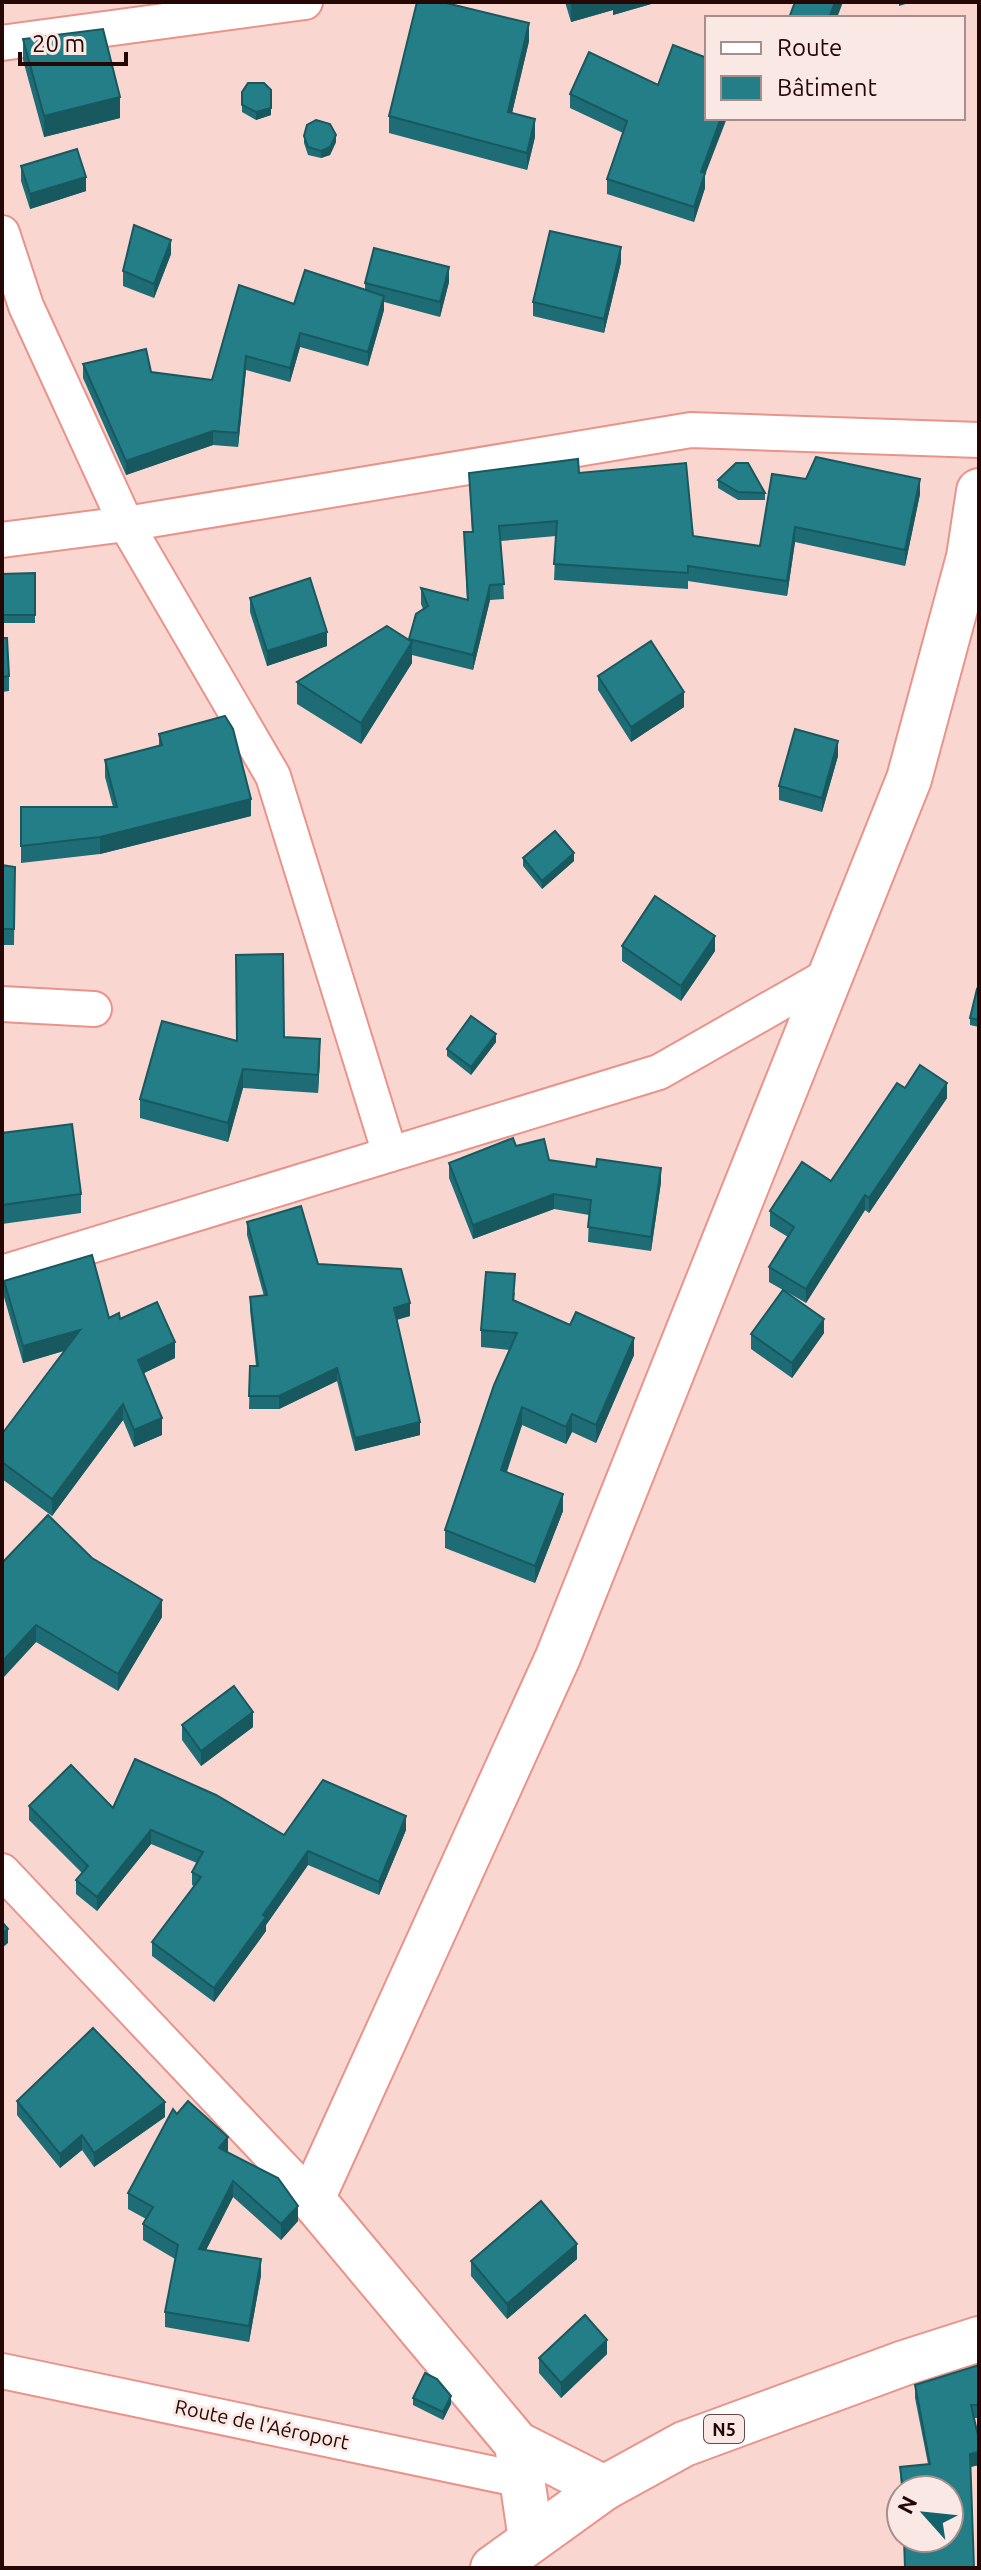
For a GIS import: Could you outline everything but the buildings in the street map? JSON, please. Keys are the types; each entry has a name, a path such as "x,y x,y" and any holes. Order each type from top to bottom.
{"main road":[{"path":"531,2540 520,2462 312,2199 558,1657 909,779 969,557 979,491"},
{"name":"N5","path":"493,2568 604,2488 684,2444 904,2363 979,2339"},
{"path":"520,2462 604,2488"}],"street":[{"path":"2,43 305,2"},
{"path":"2,233 26,306 126,524 273,776 390,1154"},
{"path":"2,540 126,524 691,430 979,440"},
{"path":"2,1273 659,1072 831,974"},
{"path":"2,1004 94,1009"},
{"path":"2,1871 312,2199"},
{"name":"Route de l'Aéroport","path":"2,2371 520,2462"}]}
